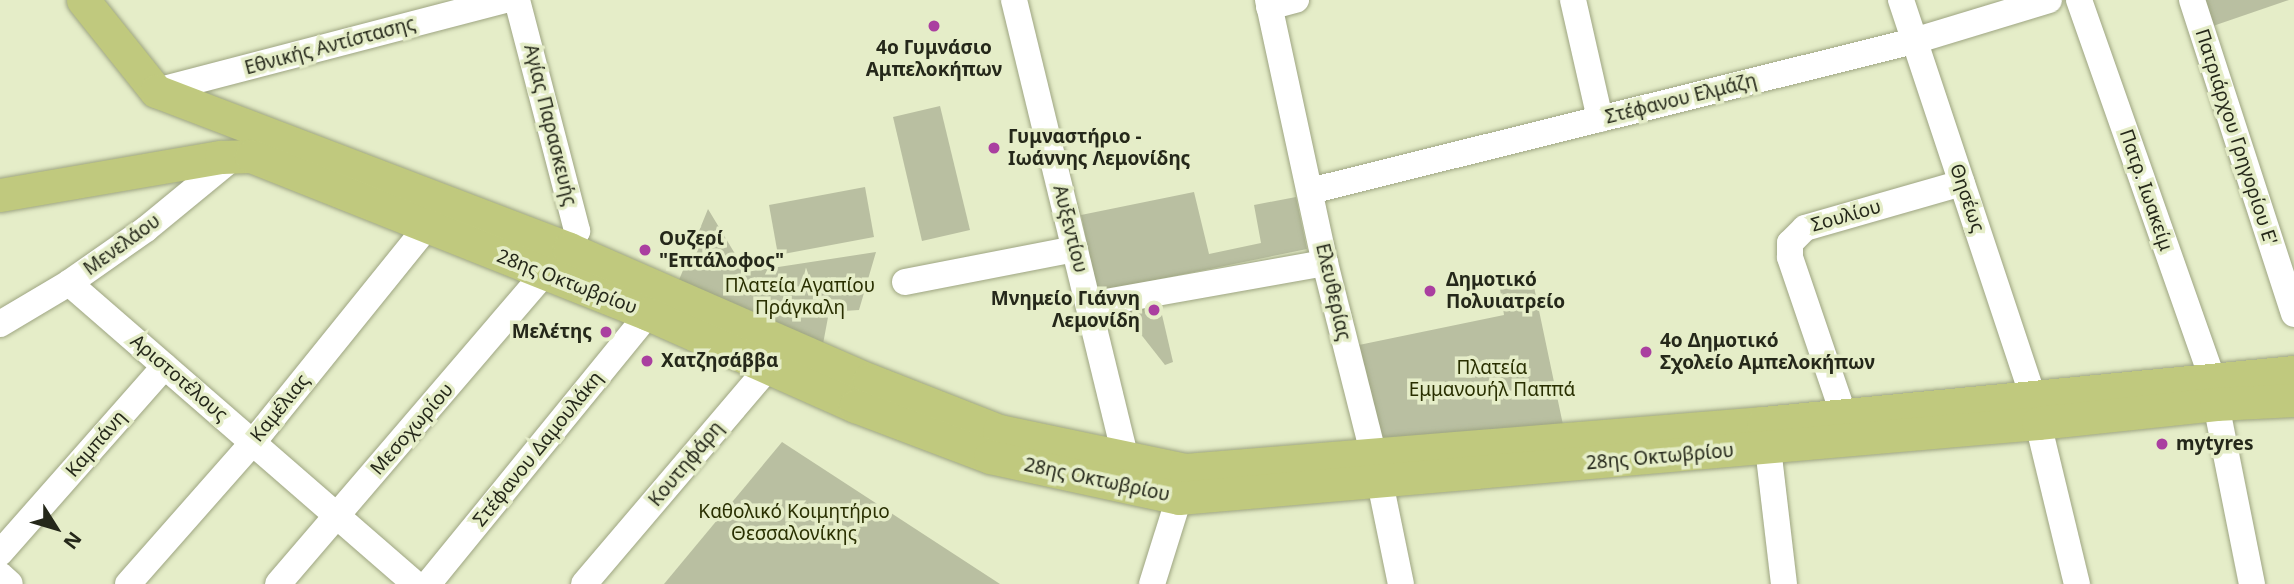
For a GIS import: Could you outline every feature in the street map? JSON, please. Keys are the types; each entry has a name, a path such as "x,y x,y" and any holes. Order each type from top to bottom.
{"main road":[{"path":"83,0 156,91"},
{"name":"28ης Οκτωβρίου","path":"156,91 569,249 778,356 855,406 990,457 1179,498 1377,469 1844,416 2036,410"},
{"name":"28ης Οκτωβρίου","path":"0,195 236,155 251,156 426,228 648,314 778,356 869,380 999,431 1185,470 1377,469 1768,448 2036,410 2214,392 2294,372"},
{"name":"28ης Οκτωβρίου","path":"2214,392 2294,400"}],"street":[{"name":"Εθνικής Αντίστασης","path":"156,91 505,0"},
{"name":"Αγίας Παρασκευής","path":"517,0 577,231 569,249"},
{"name":"Αυξεντίου","path":"1014,0 1126,458"},
{"path":"1268,3 1296,0"},
{"path":"1573,0 1600,119"},
{"name":"Θησέως","path":"1901,0 2036,410 2077,584"},
{"name":"Στέφανου Ελμάζη","path":"1310,191 1914,41 2049,0"},
{"name":"Πατρ. Ιωακείμ","path":"2079,0 2214,392 2252,584"},
{"name":"Πατριάρχου Γρηγορίου Ε'","path":"2192,0 2294,314"},
{"name":"Ελευθερίας","path":"1268,3 1325,263 1377,469 1401,584"},
{"name":"Μενελάου","path":"0,324 69,283 146,229 236,155"},
{"name":"Σουλίου","path":"1844,416 1790,257 1790,243 1805,228 1962,183"},
{"name":"Καμέλιας","path":"128,584 254,441 426,228"},
{"path":"905,282 1076,249"},
{"path":"1089,305 1325,263"},
{"name":"Μεσοχωρίου","path":"278,584 545,273"},
{"name":"Αριστοτέλους","path":"69,283 339,514 415,584"},
{"name":"Στέφανου Δαμουλάκη","path":"428,584 648,314"},
{"name":"Κουτηφάρη","path":"584,584 778,356"},
{"name":"Καμπάνη","path":"0,553 165,366"},
{"path":"1768,448 1784,584"},
{"path":"1152,584 1179,498"},
{"path":"0,575 10,584"}],"green space":[{"path":"2204,0 2289,0 2213,26"},
{"path":"940,106 970,230 922,241 893,117"},
{"path":"865,187 874,237 778,255 769,205"},
{"path":"1194,192 1209,254 1261,243 1254,205 1296,197 1307,249 1097,292 1081,215"},
{"name":"Πλατεία Αγαπίου Πράγκαλη","path":"708,209 746,272 876,252 859,310 829,312 823,344 679,280"},
{"name":"Πλατεία Εμμανουήλ Παππά","path":"1533,282 1566,439 1376,450 1354,346 1504,315 1500,289"},
{"path":"1159,302 1173,362 1165,365 1121,309"},
{"name":"Καθολικό Κοιμητήριο Θεσσαλονίκης","path":"782,442 1000,584 664,584"}],"place":[{"name":"4ο Γυμνάσιο Αμπελοκήπων","path":"934,26"},
{"name":"Γυμναστήριο - Ιωάννης Λεμονίδης","path":"994,148"},
{"name":"Ουζερί \"Επτάλοφος\"","path":"645,250"},
{"name":"Δημοτικό Πολυιατρείο","path":"1430,291"},
{"name":"Μνημείο Γιάννη Λεμονίδη","path":"1154,310"},
{"name":"Μελέτης","path":"606,332"},
{"name":"4ο Δημοτικό Σχολείο Αμπελοκήπων","path":"1646,352"},
{"name":"Χατζησάββα","path":"647,361"},
{"name":"mytyres","path":"2162,444"}]}
